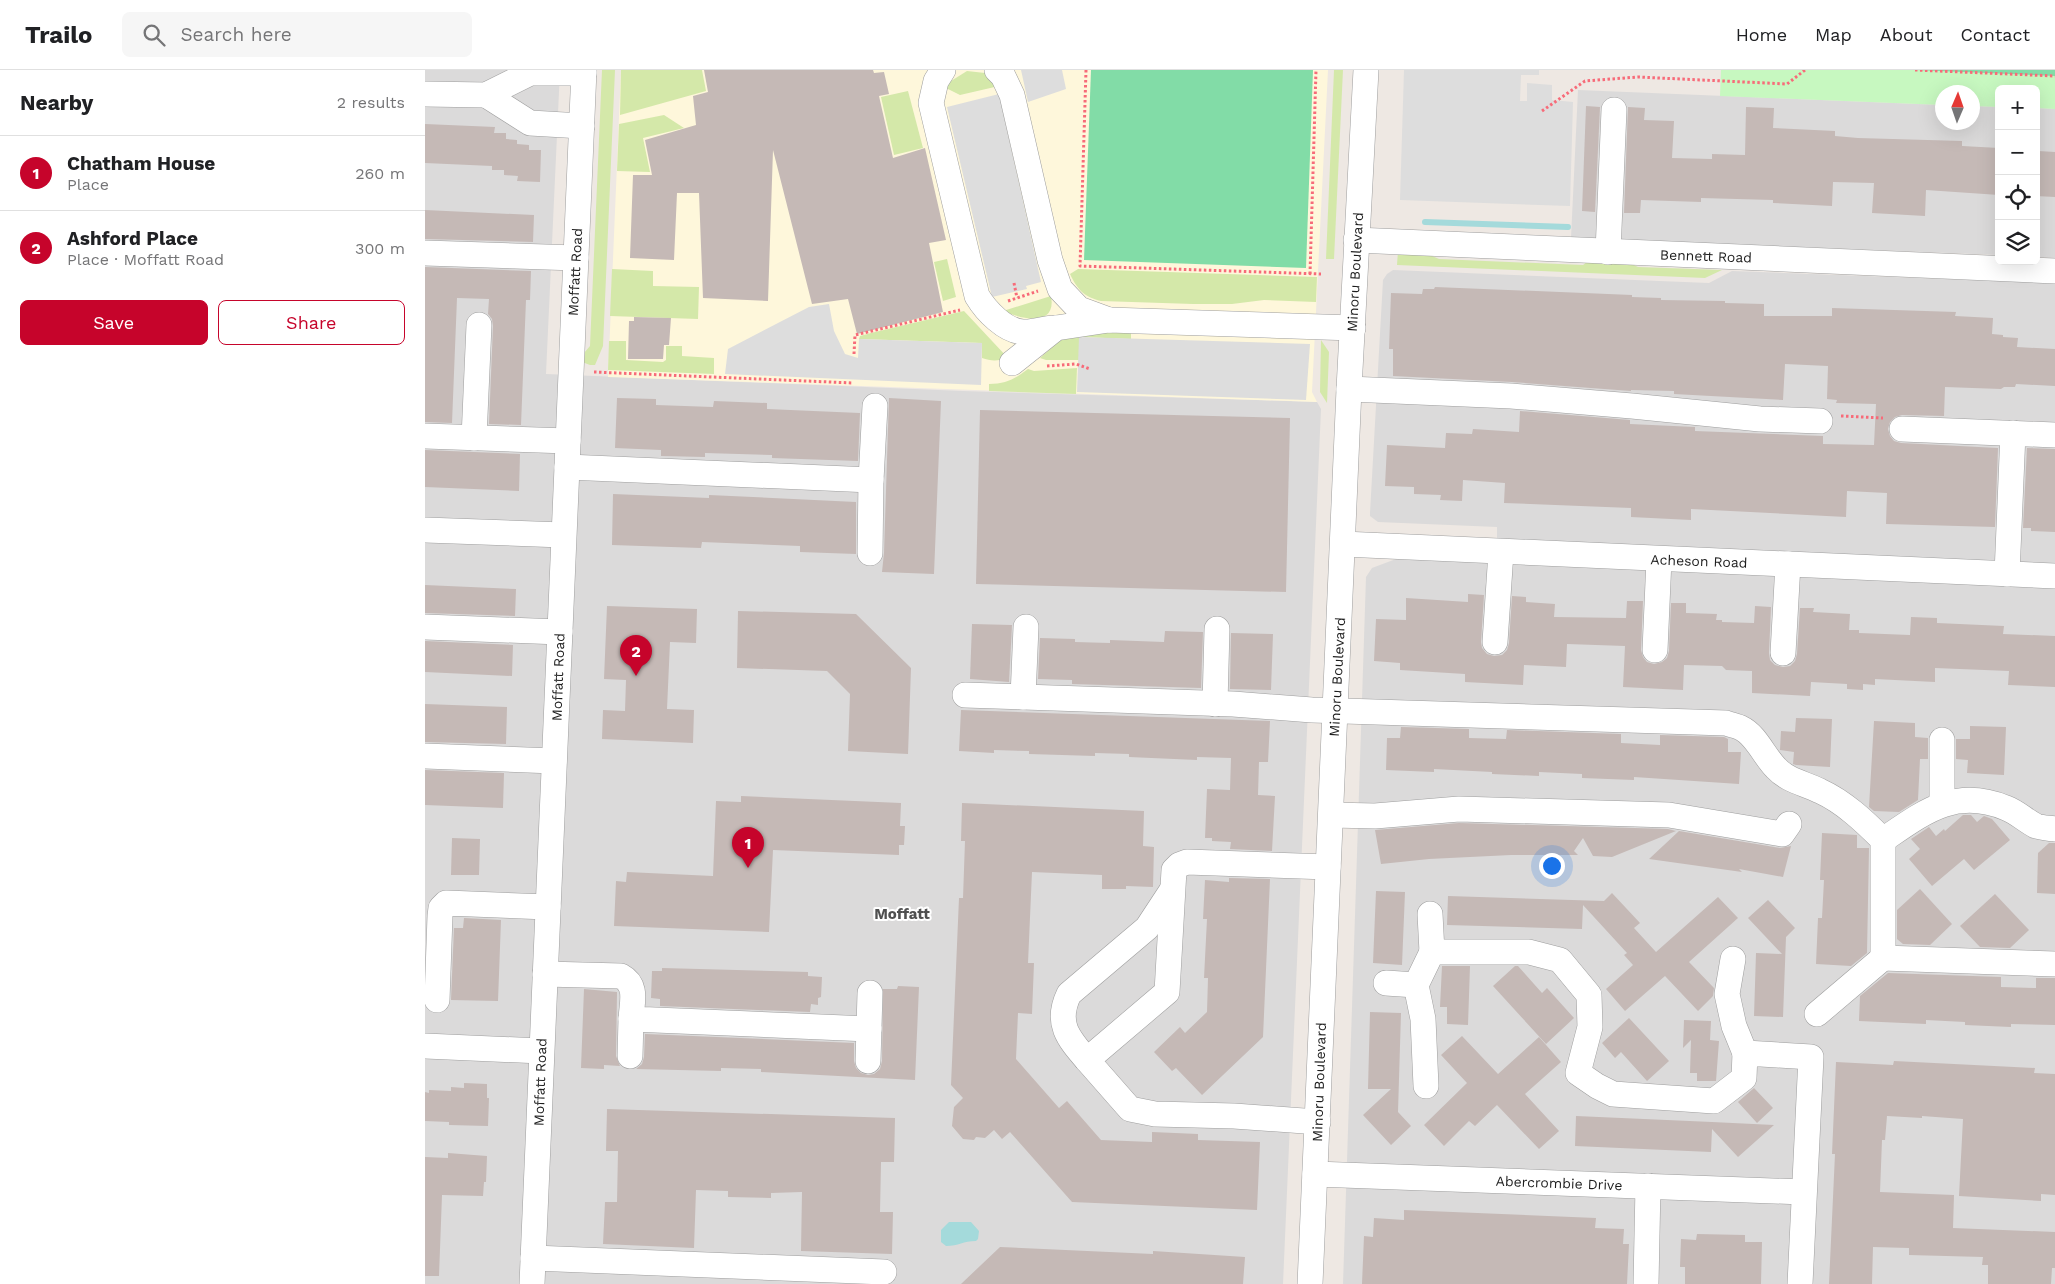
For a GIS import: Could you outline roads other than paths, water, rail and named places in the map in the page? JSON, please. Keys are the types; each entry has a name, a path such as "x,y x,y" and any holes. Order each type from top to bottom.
{"street":[{"path":"943,70 936,82 931,103 977,296 985,309 1011,329 1024,332 1109,320 1353,328"},
{"path":"997,70 1003,76 1012,95 1050,260 1060,289 1079,309 1109,320"},
{"name":"Minoru Boulevard","path":"1310,1284 1349,389 1366,70"},
{"path":"425,94 486,95 530,73 584,72"},
{"name":"Moffatt Road","path":"532,1284 584,72"},
{"path":"486,95 530,123 582,126"},
{"path":"1608,252 1614,110"},
{"name":"Bennett Road","path":"1356,240 2055,271"},
{"path":"425,253 576,258"},
{"path":"474,438 479,325"},
{"path":"1012,363 1057,328"},
{"path":"1349,389 1511,396 1640,406 1760,419 1820,421"},
{"path":"870,553 875,406"},
{"path":"1902,429 2055,435"},
{"path":"2007,574 2013,433"},
{"path":"425,436 568,441"},
{"path":"567,467 871,480"},
{"path":"425,530 563,535"},
{"name":"Acheson Road","path":"1343,544 2055,576"},
{"path":"1495,642 1501,552"},
{"path":"1655,650 1659,559"},
{"path":"1783,653 1787,564"},
{"path":"425,626 560,632"},
{"path":"1023,697 1026,627"},
{"path":"1215,704 1217,629"},
{"path":"965,695 1215,704 1335,711 1726,723 1742,728 1757,743 1776,768 1793,781 1832,798 1861,818 1883,840 1883,958"},
{"path":"1942,740 1942,804"},
{"path":"425,756 554,761"},
{"path":"1883,840 1916,818 1942,804 1976,799 2007,808 2038,827 2055,829"},
{"path":"1331,814 1375,816 1459,809 1669,815 1782,834 1789,824"},
{"path":"1087,1060 1167,992 1172,889 1174,870 1179,864 1187,862 1328,867"},
{"path":"1172,889 1147,928 1069,994 1063,1007 1063,1020 1070,1040 1131,1110 1155,1114 1233,1116 1318,1122"},
{"path":"437,1000 441,908 447,903 548,906"},
{"path":"1426,1086 1423,1020 1416,985 1432,952 1430,914"},
{"path":"1432,952 1529,952 1560,960 1589,995 1590,1027 1578,1072 1597,1086 1613,1094 1714,1101 1745,1078 1745,1053 1734,1026 1727,994 1733,959"},
{"path":"1817,1014 1883,958 2055,964"},
{"path":"545,974 621,976 629,980 632,987 630,1056"},
{"path":"1387,984 1416,985"},
{"path":"869,1061 870,993"},
{"path":"631,1019 869,1029"},
{"path":"425,1046 541,1051"},
{"path":"1745,1053 1811,1057 1800,1284"},
{"name":"Abercrombie Drive","path":"1315,1174 1803,1192"},
{"path":"1646,1284 1648,1186"},
{"path":"533,1258 884,1272"}],"water":[{"path":"949,1222 971,1222 979,1231 978,1239 976,1241 946,1246 941,1242 941,1230"}],"waterway":[{"path":"1425,222 1568,227"}],"place":[{"name":"Ashford Place","path":"636,676"},
{"name":"Chatham House","path":"748,868"}],"district":[{"name":"Moffatt","path":"902,914"}]}
